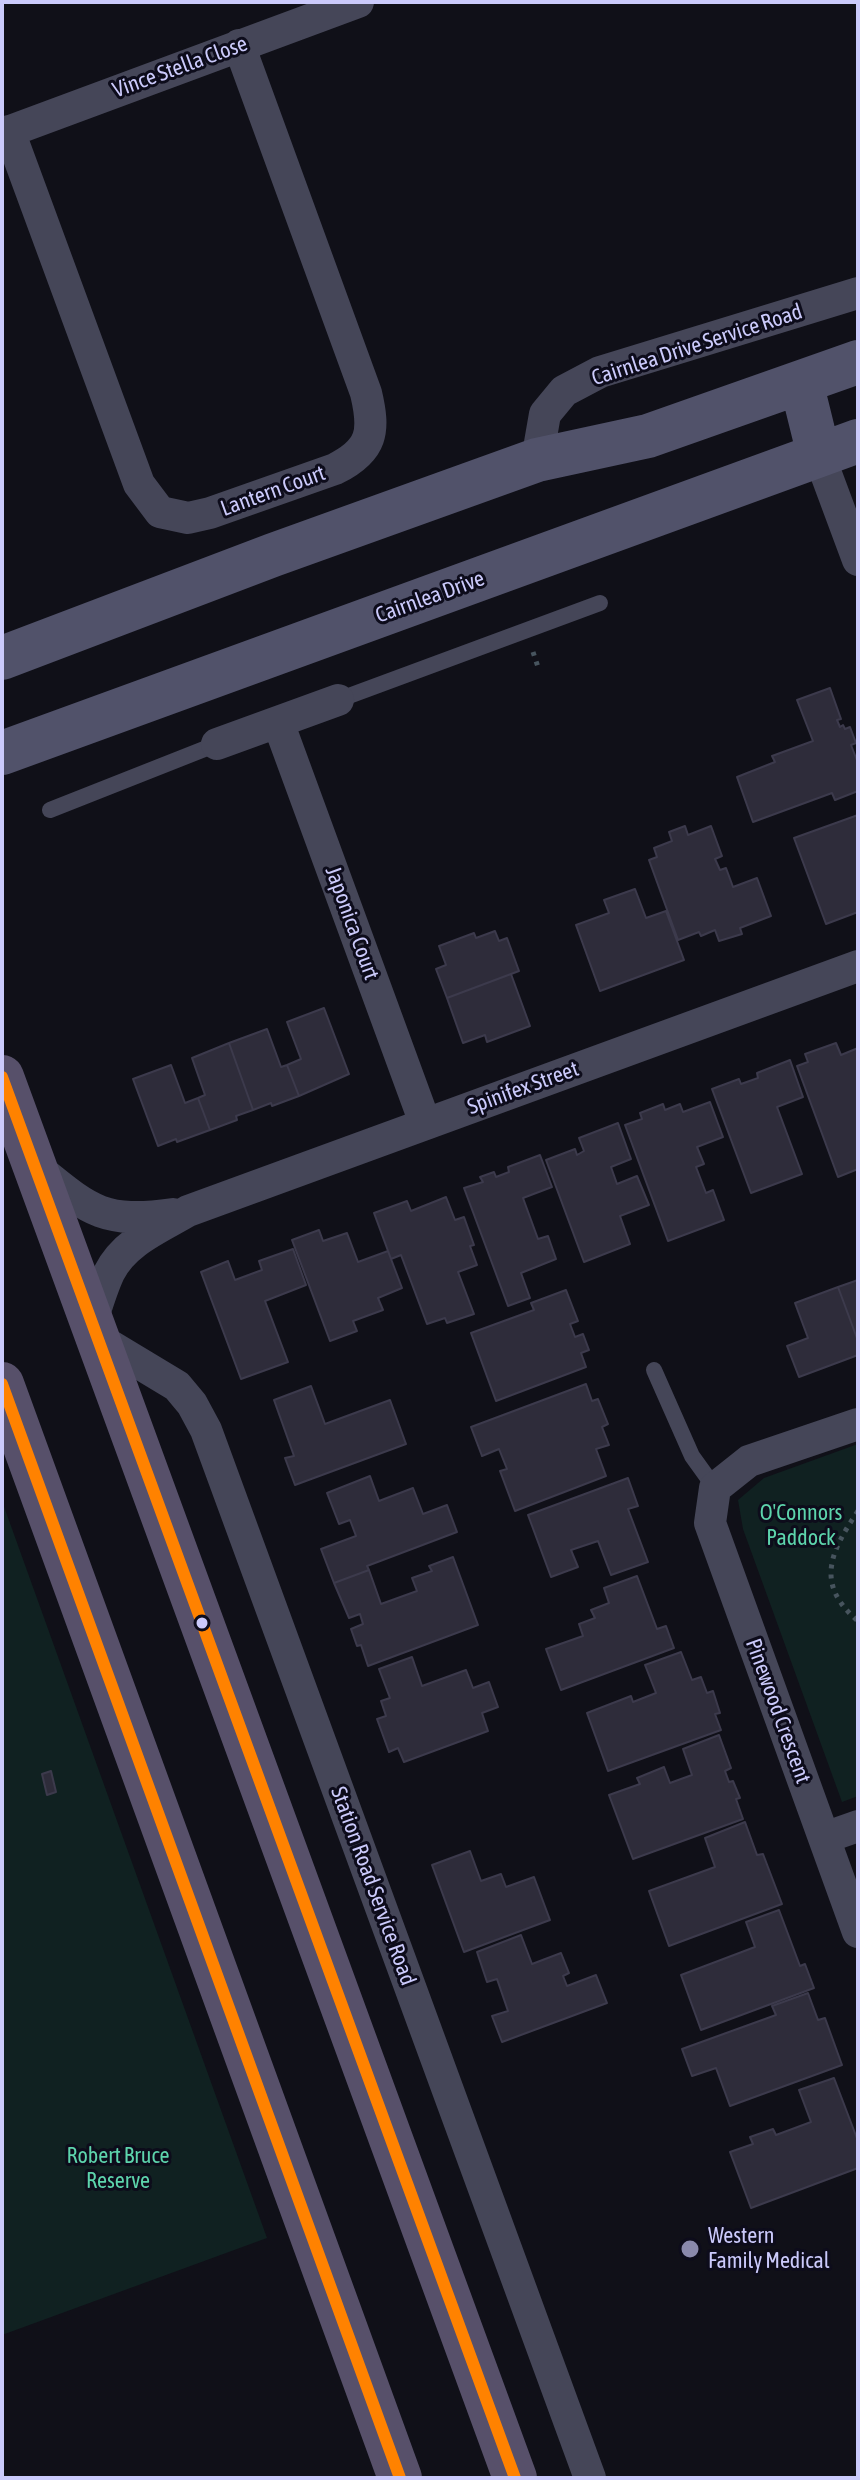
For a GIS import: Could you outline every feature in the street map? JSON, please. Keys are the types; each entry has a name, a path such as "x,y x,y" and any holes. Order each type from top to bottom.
{"main road":[{"path":"2,1077 515,2478"},
{"path":"2,1384 400,2478"}],"street":[{"name":"Vince Stella Close","path":"6,132 358,2"},
{"name":"Lantern Court","path":"6,132 139,484 160,512 188,518 210,513 335,469 352,461 363,450 371,433 372,418 366,393 239,45"},
{"name":"Cairnlea Drive Service Road","path":"537,460 545,414 564,391 600,372 858,293"},
{"path":"2,658 273,555 537,460 648,436 858,362"},
{"path":"801,382 839,448 858,560"},
{"name":"Cairnlea Drive","path":"2,753 839,448"},
{"path":"217,744 338,700"},
{"name":"Japonica Court","path":"278,722 425,1123"},
{"name":"Spinifex Street","path":"95,1330 109,1272 124,1251 188,1211 858,966"},
{"name":"Spinifex Street","path":"36,1167 77,1200 107,1215 131,1219 188,1211"},
{"name":"Station Road Service Road","path":"95,1330 177,1386 192,1404 206,1430 590,2478"},
{"path":"715,1488 749,1461 858,1424"},
{"name":"Pinewood Crescent","path":"715,1488 710,1523 858,1932"},
{"path":"824,1838 858,1826"}],"lane":[{"path":"338,700 600,603"},
{"path":"50,810 217,744"},
{"path":"654,1370 692,1456 715,1488"}],"path":[{"path":"858,1511 831,1559 829,1578 841,1603 858,1621"}],"green space":[{"name":"O'Connors Paddock","path":"858,1444 858,1796 842,1802 743,1529 738,1500 764,1478"},
{"name":"Robert Bruce Reserve","path":"2,1501 267,2238 2,2335"}],"building":[{"path":"830,688 841,719 837,720 840,727 850,727 856,743 851,745 858,763 858,791 835,800 832,793 753,822 737,777 775,762 772,756 813,741 797,700"},
{"path":"858,815 858,912 826,924 794,838"},
{"path":"685,826 688,835 711,826 722,856 715,859 720,870 726,868 733,887 757,878 771,916 740,928 742,934 719,941 715,930 678,940 649,860 657,857 654,848 672,841 669,832"},
{"path":"635,889 646,918 666,911 684,960 600,991 576,925 609,913 604,900"},
{"path":"495,931 499,941 507,938 519,971 447,998 436,969 446,965 439,946 474,933 476,938"},
{"path":"511,974 530,1026 487,1042 485,1035 463,1043 447,998"},
{"path":"324,1008 349,1074 299,1096 287,1065 301,1059 287,1022"},
{"path":"267,1029 281,1067 287,1065 299,1096 253,1110 229,1043"},
{"path":"229,1043 253,1110 210,1130 198,1098 205,1095 192,1058"},
{"path":"836,1043 841,1055 858,1048 858,1169 838,1177 797,1066 808,1062 805,1054"},
{"path":"790,1060 803,1097 777,1107 802,1174 751,1193 712,1089 739,1079 741,1084 758,1078 757,1073"},
{"path":"171,1065 185,1103 198,1098 210,1130 158,1146 133,1079"},
{"path":"710,1102 723,1137 697,1147 704,1164 696,1167 706,1193 713,1190 724,1220 668,1241 625,1125 642,1119 640,1113 663,1104 665,1110 680,1104 683,1112"},
{"path":"618,1123 631,1159 611,1167 617,1184 637,1176 649,1205 620,1216 630,1244 584,1262 546,1160 575,1149 577,1155 584,1151 579,1138"},
{"path":"540,1155 552,1187 523,1198 538,1239 548,1236 556,1259 521,1273 530,1298 508,1306 464,1188 483,1182 480,1177 494,1172 496,1177 509,1172 508,1167"},
{"path":"446,1197 455,1220 464,1217 474,1245 470,1246 477,1265 458,1272 474,1314 447,1323 445,1318 427,1324 401,1255 391,1259 374,1213 407,1201 411,1211"},
{"path":"319,1230 323,1241 347,1233 358,1262 388,1251 402,1288 378,1298 383,1310 353,1321 357,1331 330,1341 292,1240"},
{"path":"293,1249 306,1285 265,1301 288,1362 241,1379 201,1272 228,1261 235,1280 262,1270 259,1261"},
{"path":"858,1280 858,1341 838,1287"},
{"path":"838,1287 858,1341 858,1355 799,1377 787,1346 808,1338 795,1303"},
{"path":"566,1290 578,1321 570,1324 575,1337 583,1334 589,1350 581,1353 586,1367 496,1401 471,1333 534,1310 531,1303"},
{"path":"586,1384 592,1401 598,1399 608,1424 602,1427 609,1445 596,1449 606,1476 515,1511 500,1471 507,1469 499,1449 482,1456 471,1427"},
{"path":"311,1386 325,1424 390,1400 406,1444 295,1485 285,1458 294,1456 274,1400"},
{"path":"370,1476 379,1501 413,1488 423,1514 447,1505 457,1532 367,1566 369,1570 334,1583 321,1549 356,1536 350,1520 339,1524 327,1493"},
{"path":"628,1478 638,1506 628,1509 648,1562 611,1575 598,1541 571,1550 578,1567 551,1577 528,1515"},
{"path":"453,1557 478,1625 368,1666 361,1645 357,1646 351,1629 363,1624 360,1614 349,1618 334,1583 369,1570 381,1604 417,1591 412,1578 432,1571 429,1566"},
{"path":"637,1576 657,1629 666,1626 674,1648 561,1690 546,1649 583,1636 579,1624 595,1618 591,1610 609,1603 604,1588"},
{"path":"681,1652 692,1680 701,1677 707,1693 713,1691 720,1713 715,1714 721,1730 608,1771 587,1713 631,1696 633,1702 656,1693 645,1665"},
{"path":"412,1657 422,1686 466,1670 473,1688 489,1682 498,1707 482,1713 488,1731 404,1762 398,1748 389,1752 377,1719 386,1716 381,1701 390,1698 379,1669"},
{"path":"719,1735 731,1768 725,1771 740,1798 736,1799 743,1819 633,1859 609,1795 640,1784 637,1778 664,1767 670,1783 692,1775 683,1749"},
{"path":"51,1771 56,1792 47,1795 42,1774"},
{"path":"745,1822 757,1855 763,1854 782,1904 669,1946 649,1891 715,1867 705,1838"},
{"path":"470,1851 481,1881 501,1874 506,1887 534,1877 550,1920 464,1952 432,1865"},
{"path":"779,1910 800,1966 805,1964 814,1988 701,2030 681,1975 755,1947 746,1922"},
{"path":"521,1935 532,1964 561,1953 569,1973 563,1976 567,1986 596,1975 607,2003 502,2042 492,2016 508,2011 497,1979 487,1982 477,1952"},
{"path":"808,1993 818,2020 825,2018 842,2065 730,2106 716,2068 692,2076 682,2049 776,2015 772,2006"},
{"path":"834,2078 858,2141 858,2168 751,2208 730,2152 753,2144 750,2137 773,2129 776,2135 811,2122 799,2090"}],"transit line":[{"path":"2,1077 515,2478"},
{"path":"2,1384 400,2478"}],"place":[{"name":"Western Family Medical","path":"690,2249"}]}
